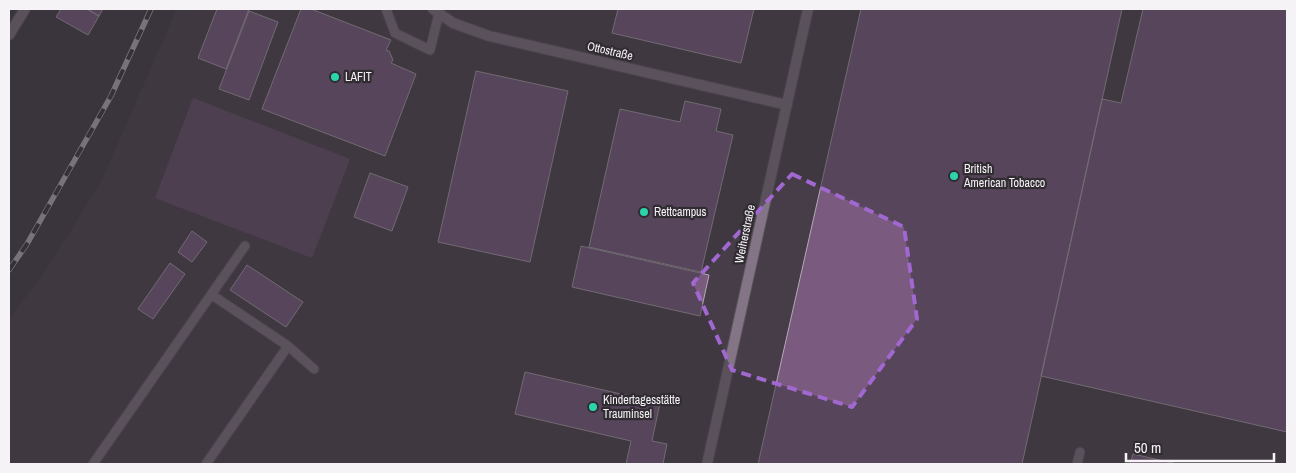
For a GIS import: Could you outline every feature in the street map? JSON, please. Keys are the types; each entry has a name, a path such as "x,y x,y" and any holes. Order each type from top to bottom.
{"street":[{"path":"9,35 25,9"},
{"name":"Weiherstraße","path":"706,464 808,9"},
{"name":"Ottostraße","path":"436,11 453,22 489,36 787,105"}],"lane":[{"path":"386,9 395,33 430,50 436,11"},
{"path":"93,464 245,246"},
{"path":"212,295 288,346 314,369"},
{"path":"206,464 288,346"},
{"path":"1077,464 1080,452"}],"highlighted area":[{"path":"792,174 904,227 917,319 852,407 732,370 693,283"}],"shaded area":[{"path":"177,9 1287,9 1287,464 9,464 9,319 43,275 101,182"},
{"path":"193,98 350,159 312,258 155,198"}],"building":[{"path":"61,9 87,9 99,16 88,35 56,17"},
{"path":"87,9 103,9 99,16"},
{"path":"217,9 249,9 226,69 198,58"},
{"path":"301,9 311,9 391,40 386,50 389,51 393,60 391,63 416,74 385,156 262,109"},
{"path":"618,9 754,9 741,63 612,33"},
{"name":"British American Tobacco","path":"861,9 1122,9 1022,464 758,464"},
{"path":"1143,9 1287,9 1287,432 1041,376 1102,99 1121,103"},
{"path":"249,11 278,22 249,100 219,89"},
{"path":"476,71 568,91 530,262 438,242"},
{"path":"685,101 721,109 716,131 733,135 701,272 589,247 620,109 680,122"},
{"path":"370,173 408,187 392,231 354,217"},
{"path":"192,231 207,242 192,262 178,252"},
{"path":"581,246 709,275 700,316 572,287"},
{"path":"170,263 185,274 153,319 138,309"},
{"path":"247,265 303,302 286,327 230,290"},
{"path":"525,372 660,403 652,441 667,444 663,464 626,464 631,441 515,414"},
{"path":"1133,454 1177,464 1130,464"}],"railway":[{"path":"9,270 27,244 111,96 151,9"}],"place":[{"name":"LAFIT","path":"335,77"},
{"name":"British American Tobacco","path":"954,176"},
{"name":"Rettcampus","path":"644,212"},
{"name":"Kindertagesstätte Trauminsel","path":"593,407"}]}
